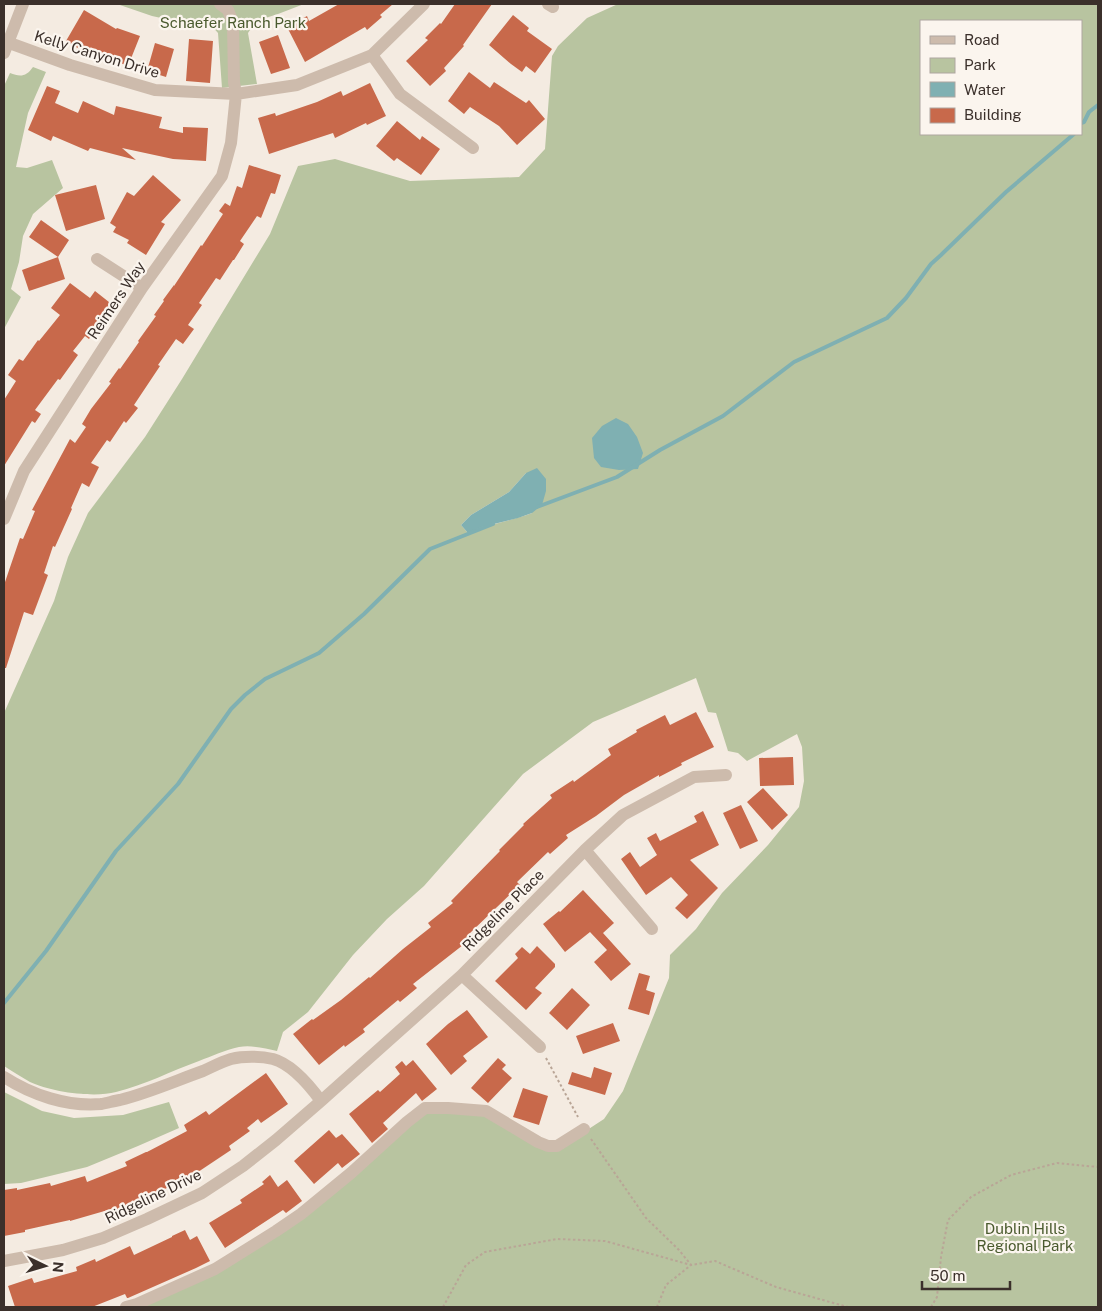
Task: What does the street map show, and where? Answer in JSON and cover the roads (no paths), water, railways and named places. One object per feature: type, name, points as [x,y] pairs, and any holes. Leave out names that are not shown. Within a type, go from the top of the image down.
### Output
[{"type":"street","points":[[5,46],[22,4]]},
{"type":"street","name":"Reimers Way","points":[[4,519],[24,471],[142,288],[222,176],[232,143],[236,94],[233,24],[228,10],[220,4]]},
{"type":"street","name":"Kelly Canyon Drive","points":[[5,46],[155,90],[236,94],[297,85],[372,55],[424,4]]},
{"type":"street","points":[[372,55],[400,94],[473,148]]},
{"type":"street","points":[[97,259],[142,288]]},
{"type":"street","name":"Ridgeline Place","points":[[321,1101],[462,975],[585,850],[623,815],[694,777],[726,775]]},
{"type":"street","points":[[585,850],[652,929]]},
{"type":"street","points":[[462,975],[540,1047]]},
{"type":"street","points":[[4,1077],[39,1095],[72,1102],[102,1104],[130,1097],[232,1059],[254,1057],[274,1060],[291,1069],[310,1086],[321,1101]]},
{"type":"street","name":"Ridgeline Drive","points":[[4,1261],[63,1250],[103,1238],[202,1193],[243,1166],[321,1101]]},
{"type":"street","points":[[126,1307],[138,1304],[215,1269],[276,1231],[301,1214],[351,1173],[425,1108],[486,1111],[548,1146],[557,1146],[584,1129]]},
{"type":"water","points":[[616,418],[628,424],[637,437],[643,453],[638,469],[619,470],[601,467],[594,458],[592,438],[602,426]]},
{"type":"water","points":[[537,468],[546,479],[546,491],[542,505],[532,513],[482,527],[468,533],[461,525],[471,515],[509,492],[526,473]]},
{"type":"waterway","points":[[1082,123],[1089,112],[1098,105]]},
{"type":"waterway","points":[[537,507],[617,477],[660,450],[723,416],[794,362],[887,318],[906,298],[931,264],[1006,192],[1073,135]]},
{"type":"waterway","points":[[4,1003],[46,951],[116,851],[178,784],[231,709],[245,695],[265,679],[319,653],[364,614],[430,549],[493,524]]},
{"type":"park label","name":"Schaefer Ranch Park","points":[[233,22]]},
{"type":"park label","name":"Dublin Hills Regional Park","points":[[1025,1236]]}]
